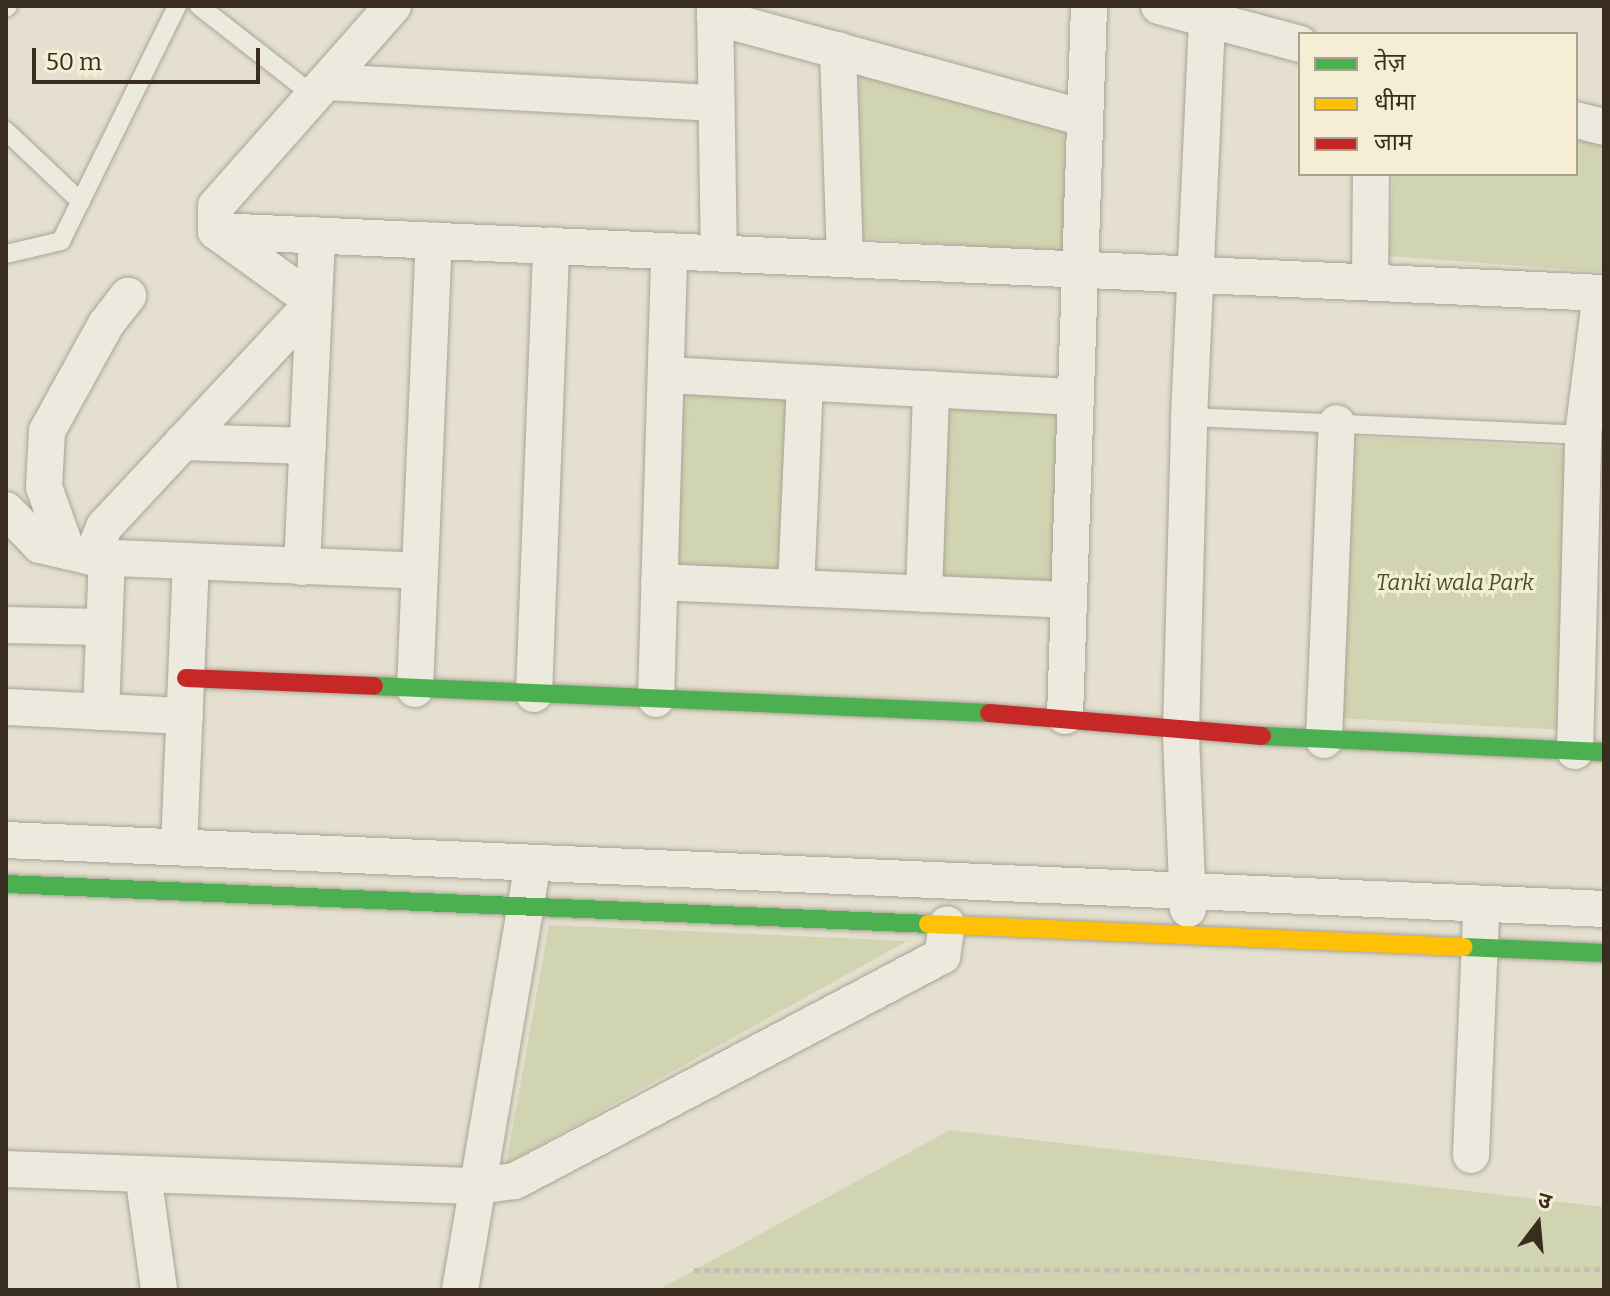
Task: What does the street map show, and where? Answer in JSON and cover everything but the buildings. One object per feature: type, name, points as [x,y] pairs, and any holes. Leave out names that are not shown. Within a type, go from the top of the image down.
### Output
[{"type":"street","points":[[216,231],[216,206],[393,6]]},
{"type":"street","points":[[1065,716],[1089,6]]},
{"type":"street","points":[[1159,6],[1207,12],[1298,43]]},
{"type":"street","points":[[719,253],[715,11],[838,50],[1084,118]]},
{"type":"street","points":[[1186,934],[1189,887],[1181,732],[1189,417],[1207,12]]},
{"type":"street","points":[[838,50],[845,259]]},
{"type":"street","points":[[320,89],[716,103]]},
{"type":"street","points":[[1578,120],[1604,127]]},
{"type":"street","points":[[1370,282],[1371,176]]},
{"type":"street","points":[[186,678],[1065,716],[1181,732],[1590,751],[1583,435],[1602,293],[216,231]]},
{"type":"street","points":[[216,231],[314,302]]},
{"type":"street","points":[[302,567],[317,235]]},
{"type":"street","points":[[415,689],[434,240]]},
{"type":"street","points":[[534,694],[551,245]]},
{"type":"street","points":[[656,699],[669,251]]},
{"type":"street","points":[[101,712],[104,627],[89,555],[44,487],[47,431],[106,324],[128,296]]},
{"type":"street","points":[[89,555],[104,527],[314,302]]},
{"type":"street","points":[[666,375],[1075,397]]},
{"type":"street","points":[[796,588],[805,383]]},
{"type":"street","points":[[924,594],[931,389]]},
{"type":"street","points":[[1324,740],[1337,423]]},
{"type":"street","points":[[183,442],[308,446]]},
{"type":"street","points":[[6,510],[40,545],[89,555],[191,563],[420,571]]},
{"type":"street","points":[[179,847],[191,563]]},
{"type":"street","points":[[659,582],[1069,600]]},
{"type":"street","points":[[6,625],[104,627]]},
{"type":"street","points":[[6,707],[185,716]]},
{"type":"street","points":[[6,840],[1189,887],[1604,909]]},
{"type":"street","points":[[460,1290],[534,861]]},
{"type":"street","points":[[6,884],[1604,953]]},
{"type":"street","points":[[1471,1155],[1482,903]]},
{"type":"street","points":[[6,1169],[478,1186],[515,1181],[942,956],[947,924]]},
{"type":"street","points":[[143,1174],[159,1290]]},
{"type":"lane","points":[[6,254],[61,241],[177,6]]},
{"type":"lane","points":[[199,6],[320,89]]},
{"type":"lane","points":[[6,131],[81,202]]},
{"type":"lane","points":[[1189,417],[1583,435]]},
{"type":"path","points":[[694,1270],[1604,1269]]},
{"type":"green space","points":[[858,74],[1067,130],[1065,253],[863,238]]},
{"type":"green space","points":[[1578,138],[1604,145],[1604,272],[1389,256],[1393,176],[1578,176]]},
{"type":"green space","points":[[682,385],[796,391],[786,576],[672,570]]},
{"type":"green space","points":[[944,399],[1066,403],[1060,586],[938,582]]},
{"type":"green space","name":"Tanki wala Park","points":[[1343,436],[1575,448],[1560,730],[1328,718]]},
{"type":"green space","points":[[549,925],[907,941],[506,1164]]},
{"type":"green space","points":[[950,1130],[1604,1207],[1604,1290],[658,1290]]},
{"type":"traffic: fast","points":[[374,686],[989,713]]},
{"type":"traffic: fast","points":[[1262,736],[1604,752]]},
{"type":"traffic: fast","points":[[6,884],[928,924]]},
{"type":"traffic: fast","points":[[1464,947],[1604,953]]},
{"type":"traffic: slow","points":[[928,924],[1464,947]]},
{"type":"traffic: jam","points":[[186,678],[374,686]]},
{"type":"traffic: jam","points":[[989,713],[1262,736]]}]
